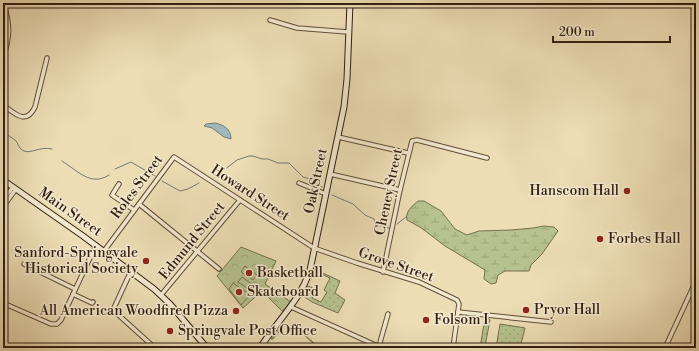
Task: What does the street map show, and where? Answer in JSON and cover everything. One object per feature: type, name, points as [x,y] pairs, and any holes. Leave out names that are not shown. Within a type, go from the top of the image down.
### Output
[{"type":"main road","name":"Oak Street","points":[[260,348],[291,307],[305,284],[338,137],[346,88],[350,3]]},
{"type":"main road","name":"Main Street","points":[[3,180],[96,245],[161,295],[207,348]]},
{"type":"street","points":[[3,58],[10,28],[4,3]]},
{"type":"street","points":[[270,20],[297,28],[348,32]]},
{"type":"street","points":[[3,105],[20,117],[26,117],[31,114],[35,107],[47,58]]},
{"type":"street","points":[[338,137],[408,153]]},
{"type":"street","name":"Cheney Street","points":[[383,272],[408,153],[413,140],[487,158]]},
{"type":"street","name":"Howard Street","points":[[174,157],[314,248]]},
{"type":"street","name":"Roles Street","points":[[104,251],[174,157]]},
{"type":"street","points":[[330,174],[400,190]]},
{"type":"street","points":[[299,183],[326,194]]},
{"type":"street","points":[[120,184],[112,195],[134,210]]},
{"type":"street","points":[[3,200],[14,188]]},
{"type":"street","points":[[3,207],[14,188]]},
{"type":"street","name":"Edmund Street","points":[[161,295],[240,200]]},
{"type":"street","points":[[139,204],[219,269]]},
{"type":"street","points":[[3,303],[51,324],[57,324],[61,320],[96,245]]},
{"type":"street","name":"Grove Street","points":[[314,248],[383,272],[419,282],[459,302],[458,312]]},
{"type":"street","points":[[24,264],[75,289]]},
{"type":"street","points":[[131,271],[113,310],[155,348]]},
{"type":"street","points":[[665,348],[696,280]]},
{"type":"street","points":[[73,294],[92,303],[93,302]]},
{"type":"street","points":[[291,307],[380,347],[388,314]]},
{"type":"street","points":[[453,348],[458,312],[551,322]]},
{"type":"green space","points":[[418,201],[424,201],[441,211],[455,229],[467,235],[479,231],[511,230],[544,226],[554,227],[558,231],[542,254],[531,265],[529,271],[505,271],[498,275],[496,283],[491,284],[484,279],[485,270],[445,246],[420,227],[407,220],[408,212]]},
{"type":"green space","points":[[241,247],[276,261],[265,284],[291,302],[283,312],[262,291],[243,308],[217,276]]},
{"type":"green space","name":"Basketball","points":[[245,266],[257,275],[253,280],[241,272]]},
{"type":"green space","points":[[314,269],[340,281],[335,293],[345,300],[338,313],[312,302],[303,296],[308,286],[317,290],[312,298],[321,302],[327,292],[324,290],[330,278],[314,271]]},
{"type":"green space","points":[[242,277],[253,285],[250,290],[238,282]]},
{"type":"green space","name":"Skateboard","points":[[233,283],[250,295],[241,305],[229,289]]},
{"type":"green space","points":[[485,318],[490,320],[485,346],[488,348],[480,348]]},
{"type":"green space","points":[[284,323],[293,327],[285,325],[273,339],[271,339]]},
{"type":"green space","points":[[500,324],[525,328],[520,348],[496,348]]},
{"type":"green space","points":[[301,332],[320,348],[318,348]]},
{"type":"water","points":[[215,123],[228,130],[231,139],[224,137],[212,128],[204,126],[206,124]]},
{"type":"waterway","points":[[3,132],[16,141],[20,148],[24,151],[30,152],[44,148],[52,149]]},
{"type":"waterway","points":[[215,177],[237,160],[253,156],[278,163],[289,163],[303,177],[310,179],[322,187]]},
{"type":"waterway","points":[[62,161],[79,173],[90,178],[96,179],[109,175]]},
{"type":"waterway","points":[[115,169],[131,162],[155,176]]},
{"type":"waterway","points":[[162,181],[180,191],[188,189],[199,183]]},
{"type":"waterway","points":[[332,195],[353,204],[365,215],[374,219],[376,225],[389,228]]},
{"type":"waterway","points":[[397,224],[406,217]]},
{"type":"place","name":"Hanscom Hall","points":[[627,191]]},
{"type":"place","name":"Forbes Hall","points":[[600,239]]},
{"type":"place","name":"Sanford-Springvale Historical Society","points":[[146,261]]},
{"type":"place","name":"Basketball","points":[[249,273]]},
{"type":"place","name":"Skateboard","points":[[239,292]]},
{"type":"place","name":"Pryor Hall","points":[[526,310]]},
{"type":"place","name":"All American Woodfired Pizza","points":[[236,311]]},
{"type":"place","name":"Folsom I","points":[[426,320]]},
{"type":"place","name":"Springvale Post Office","points":[[170,331]]}]
